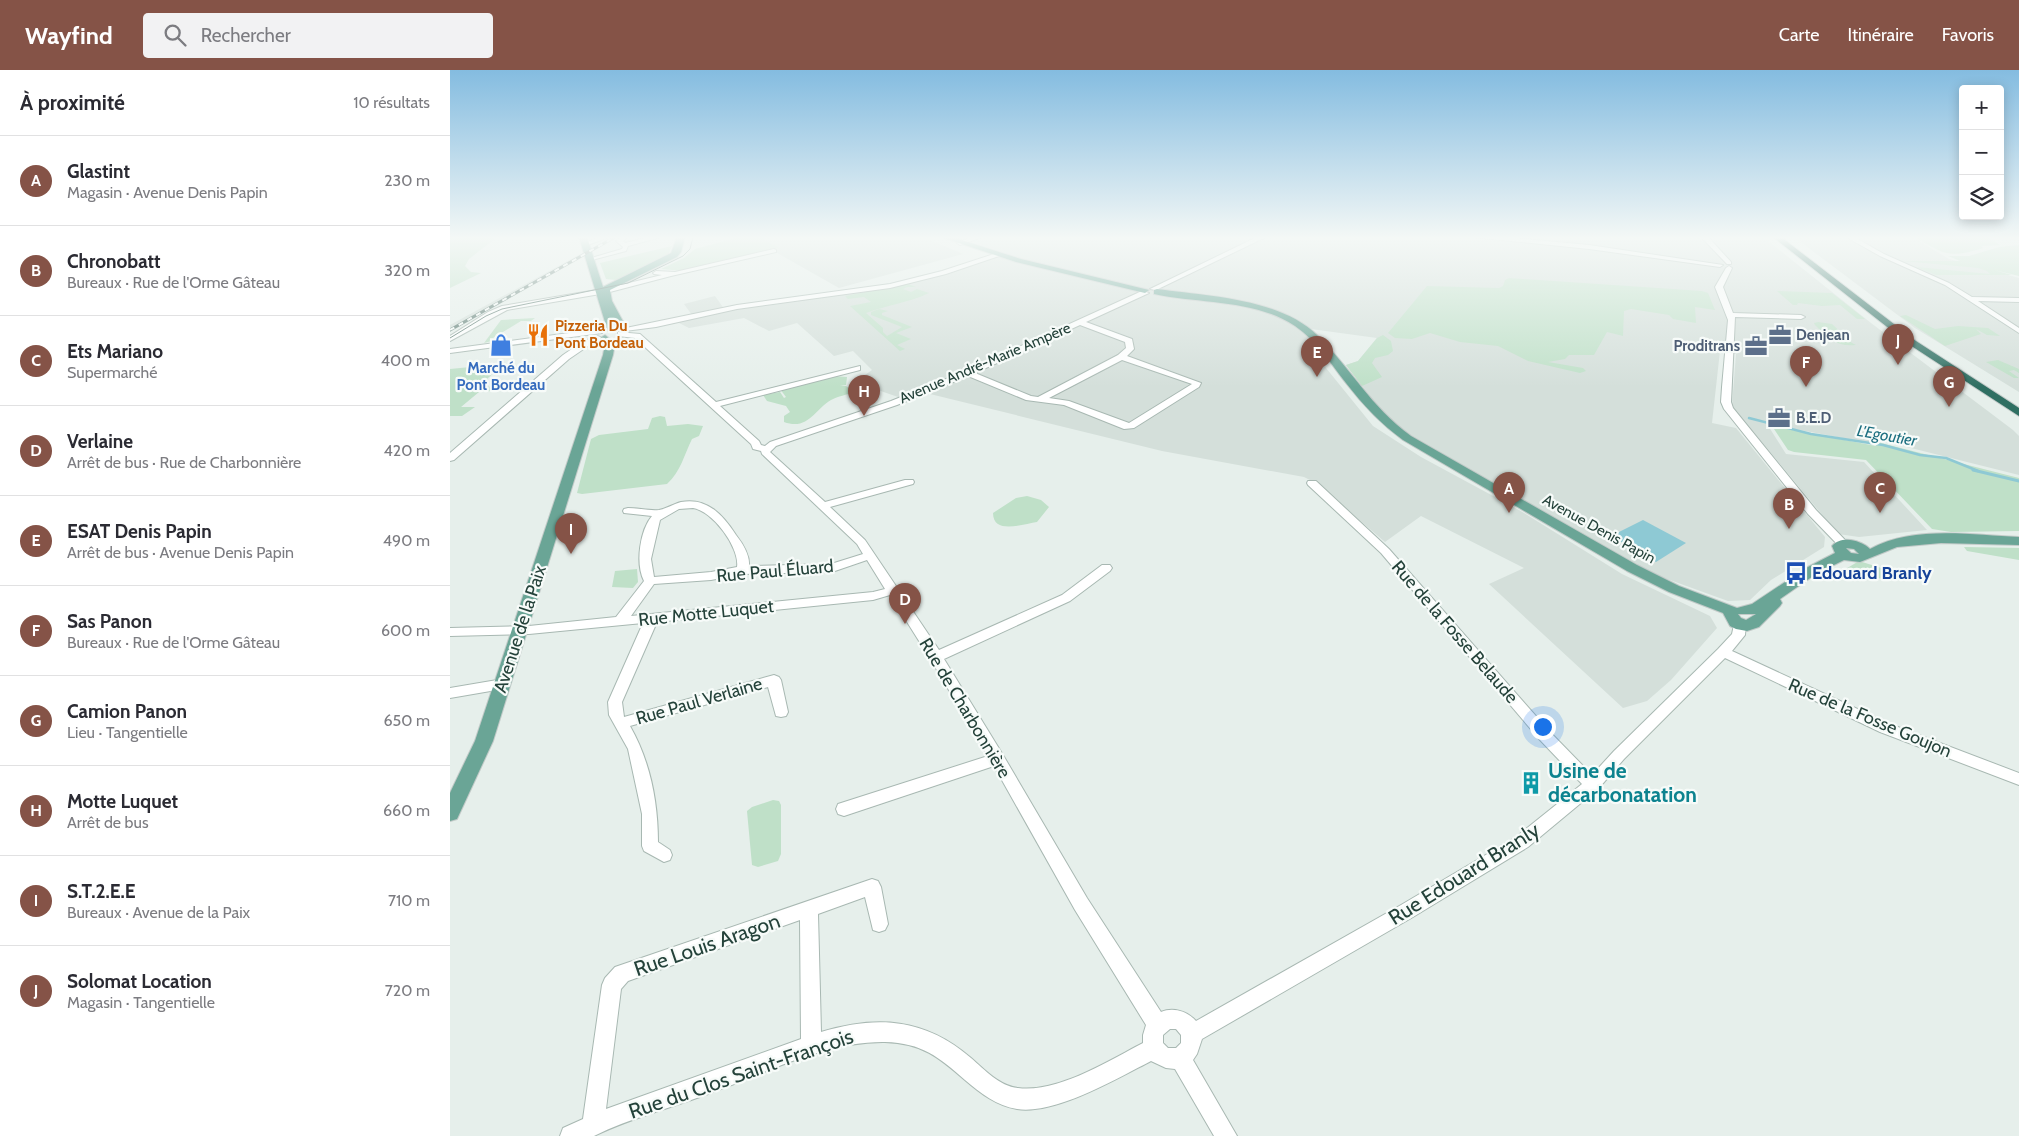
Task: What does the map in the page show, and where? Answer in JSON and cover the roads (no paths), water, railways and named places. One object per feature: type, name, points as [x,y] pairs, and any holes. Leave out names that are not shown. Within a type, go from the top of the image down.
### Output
[{"type":"highway","points":[[1840,287],[1888,324],[2019,418]]},
{"type":"highway","points":[[1847,287],[1950,362],[2019,405]]},
{"type":"highway","points":[[1979,388],[2019,413]]},
{"type":"main road","points":[[604,289],[608,287]]},
{"type":"main road","points":[[1125,287],[1145,291]]},
{"type":"main road","points":[[600,334],[622,332],[614,315],[608,312],[604,289]]},
{"type":"main road","points":[[600,334],[610,322],[604,289]]},
{"type":"main road","name":"Avenue Denis Papin","points":[[1145,291],[1156,290],[1252,307],[1274,313],[1294,322],[1312,335],[1386,423],[1407,438],[1632,568],[1674,589],[1738,615]]},
{"type":"main road","name":"Avenue de la Paix","points":[[608,355],[622,332]]},
{"type":"main road","name":"Avenue de la Paix","points":[[450,813],[484,741],[608,355],[610,343],[600,334]]},
{"type":"main road","points":[[1738,615],[1756,609],[1846,547],[1934,536],[2019,536]]},
{"type":"main road","points":[[1846,547],[1861,559],[1887,545],[1902,542],[2019,541]]},
{"type":"main road","points":[[1738,615],[1751,625],[1757,621],[1787,588]]},
{"type":"street","points":[[450,339],[491,314],[505,308],[615,287]]},
{"type":"street","points":[[622,332],[737,307],[885,287]]},
{"type":"street","points":[[1156,290],[1163,287]]},
{"type":"street","points":[[1719,287],[1732,320],[1726,396],[1729,408],[1812,512],[1846,547]]},
{"type":"street","points":[[1952,287],[2019,331]]},
{"type":"street","name":"Avenue André-Marie Ampère","points":[[767,449],[773,444],[894,402],[969,373],[1081,323],[1145,291]]},
{"type":"street","points":[[1972,299],[2019,298]]},
{"type":"street","points":[[1730,315],[1801,317]]},
{"type":"street","points":[[1038,400],[1122,357],[1130,349],[1129,341],[1081,323]]},
{"type":"street","name":"Rue de Charbonnière","points":[[622,332],[637,336],[756,442],[756,447],[767,449],[765,452],[860,542],[936,657],[998,759],[1081,904],[1158,1026]]},
{"type":"street","points":[[450,351],[600,334]]},
{"type":"street","points":[[450,458],[572,351],[600,334]]},
{"type":"street","points":[[969,373],[976,378],[1029,398],[1066,404],[1124,426],[1131,426],[1196,386],[1197,383],[1122,357]]},
{"type":"street","points":[[714,404],[857,368]]},
{"type":"street","points":[[823,506],[909,482]]},
{"type":"street","name":"Rue de la Fosse Belaude","points":[[1312,484],[1385,551],[1546,736],[1583,776],[1593,784]]},
{"type":"street","points":[[628,511],[660,513],[685,505],[699,505],[703,507],[721,522],[737,544],[744,560],[742,570]]},
{"type":"street","points":[[620,621],[650,582],[646,575],[644,564],[655,519],[660,513]]},
{"type":"street","name":"Rue Paul Éluard","points":[[650,582],[711,576],[742,570],[832,568],[869,556]]},
{"type":"street","points":[[936,657],[1066,598],[1106,568]]},
{"type":"street","name":"Rue Motte Luquet","points":[[450,632],[519,630],[620,621],[874,596],[892,591]]},
{"type":"street","name":"Rue Edouard Branly","points":[[1192,1034],[1407,911],[1522,842],[1593,784],[1619,755],[1723,652],[1738,635],[1738,615]]},
{"type":"street","points":[[652,618],[615,702],[616,715],[635,749],[642,776],[650,814],[650,846],[664,855]]},
{"type":"street","name":"Rue de la Fosse Goujon","points":[[1723,652],[1885,728],[2019,779]]},
{"type":"street","name":"Rue Paul Verlaine","points":[[622,723],[774,680],[781,712]]},
{"type":"street","points":[[450,693],[503,684]]},
{"type":"street","points":[[844,809],[998,759]]},
{"type":"street","points":[[809,910],[872,887],[879,924]]},
{"type":"street","name":"Rue Louis Aragon","points":[[593,1124],[612,985],[616,978],[622,974],[809,910],[811,1046]]},
{"type":"street","points":[[1169,1020],[1180,1020],[1186,1024],[1192,1034],[1190,1048],[1180,1058],[1168,1060],[1162,1057],[1154,1048],[1153,1037],[1158,1026],[1169,1020]]},
{"type":"street","name":"Rue du Clos Saint-François","points":[[571,1136],[593,1124],[811,1046],[859,1033],[886,1032],[908,1034],[943,1047],[988,1086],[1005,1095],[1021,1099],[1062,1092],[1154,1048]]},
{"type":"street","points":[[1180,1058],[1226,1136]]},
{"type":"water","points":[[1643,520],[1686,543],[1656,562],[1611,536]]},
{"type":"waterway","name":"L'Egoutier","points":[[1749,418],[1811,434],[1883,445],[1920,455],[1946,458],[1978,471]]},
{"type":"waterway","name":"L'Egoutier","points":[[1973,470],[2019,481]]},
{"type":"tram line","points":[[450,338],[486,316],[502,309],[610,287]]},
{"type":"railway","points":[[450,330],[527,287]]},
{"type":"place","name":"Pizzeria Du Pont Bordeau","points":[[538,335]]},
{"type":"place","name":"Denjean","points":[[1780,335]]},
{"type":"place","name":"Marché du Pont Bordeau","points":[[501,345]]},
{"type":"place","name":"Proditrans","points":[[1756,346]]},
{"type":"place","name":"Solomat Location","points":[[1898,365]]},
{"type":"place","name":"ESAT Denis Papin","points":[[1317,377]]},
{"type":"place","name":"Sas Panon","points":[[1806,387]]},
{"type":"place","name":"Camion Panon","points":[[1949,407]]},
{"type":"place","name":"Motte Luquet","points":[[864,416]]},
{"type":"place","name":"B.E.D","points":[[1779,418]]},
{"type":"place","name":"Glastint","points":[[1509,513]]},
{"type":"place","name":"Ets Mariano","points":[[1880,513]]},
{"type":"place","name":"Chronobatt","points":[[1789,529]]},
{"type":"place","name":"S.T.2.E.E","points":[[571,554]]},
{"type":"place","name":"Edouard Branly","points":[[1796,573]]},
{"type":"place","name":"Verlaine","points":[[905,624]]},
{"type":"place","name":"Usine de décarbonatation","points":[[1531,783]]}]
